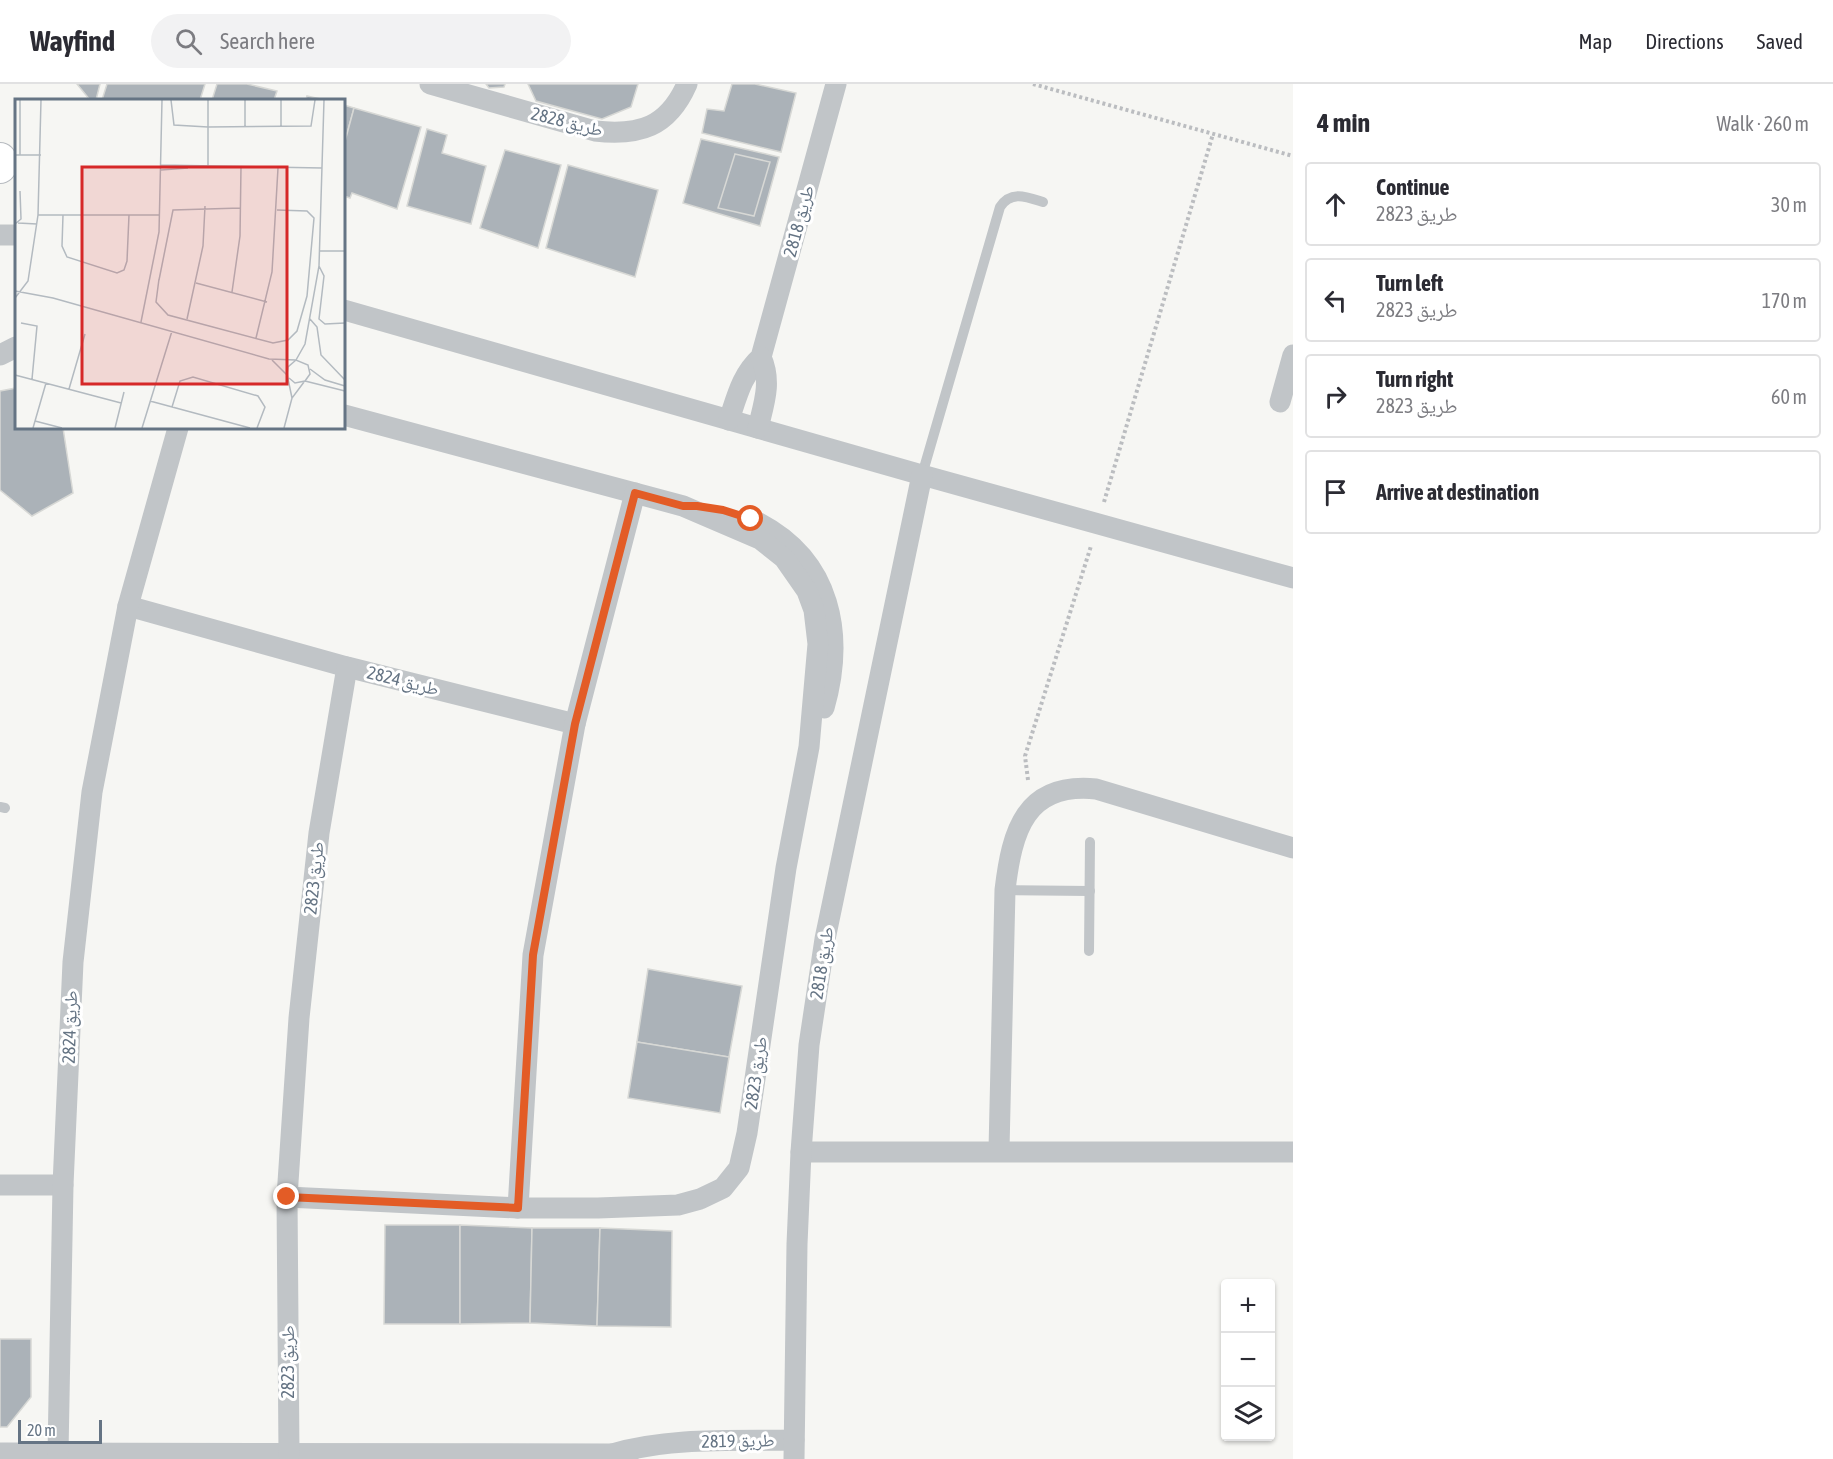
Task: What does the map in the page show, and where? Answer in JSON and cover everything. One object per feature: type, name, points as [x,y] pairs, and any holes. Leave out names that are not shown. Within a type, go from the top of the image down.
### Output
[{"type":"street","name":"طريق 2828","points":[[429,84],[595,131],[619,134],[642,129],[663,118],[679,101],[687,84]]},
{"type":"street","name":"طريق 2818","points":[[729,420],[740,384],[746,373],[761,357],[836,84]]},
{"type":"street","points":[[0,144],[15,168]]},
{"type":"street","points":[[0,159],[0,167]]},
{"type":"street","points":[[345,310],[1293,578]]},
{"type":"street","points":[[0,355],[15,348]]},
{"type":"street","points":[[1280,402],[1293,355]]},
{"type":"street","name":"طريق 2818","points":[[758,428],[767,391],[766,368],[761,357]]},
{"type":"street","points":[[0,368],[15,361]]},
{"type":"street","name":"طريق 2823","points":[[287,1197],[518,1208],[598,1208],[678,1205],[700,1199],[723,1188],[738,1168],[747,1133],[786,868],[808,747],[825,706],[834,648],[827,603],[819,581],[807,562],[793,546],[767,527],[751,519],[723,510],[683,506],[345,415]]},
{"type":"street","name":"طريق 2824","points":[[58,1453],[63,1185],[74,951],[92,792],[128,606],[178,429]]},
{"type":"street","name":"طريق 2818","points":[[794,1450],[797,1244],[809,1045],[825,939],[922,475]]},
{"type":"street","points":[[518,1208],[533,955],[575,724],[635,493]]},
{"type":"street","name":"طريق 2824","points":[[128,606],[347,667],[575,724]]},
{"type":"street","name":"طريق 2823","points":[[289,1454],[287,1197],[298,1018],[319,833],[347,667]]},
{"type":"street","points":[[999,1150],[1005,890],[1008,863],[1015,838],[1021,821],[1031,808],[1044,797],[1060,790],[1077,787],[1096,789],[1293,848]]},
{"type":"street","points":[[801,1152],[999,1150],[1293,1152]]},
{"type":"street","points":[[0,1185],[63,1185]]},
{"type":"street","name":"طريق 2819","points":[[0,1453],[620,1457],[633,1448],[658,1444],[794,1450]]},
{"type":"lane","points":[[922,475],[1000,207],[1010,196],[1018,195],[1043,202]]},
{"type":"lane","points":[[1089,951],[1090,842]]},
{"type":"lane","points":[[1005,890],[1090,891]]},
{"type":"path","points":[[1033,84],[1293,156]]},
{"type":"path","points":[[1031,808],[1025,756],[1098,524],[1213,134]]},
{"type":"building","points":[[77,84],[100,84],[96,99],[89,99]]},
{"type":"building","points":[[107,84],[205,84],[200,99],[102,99]]},
{"type":"building","points":[[217,84],[247,84],[277,91],[274,99],[212,99]]},
{"type":"building","points":[[486,84],[505,84],[504,87],[489,88]]},
{"type":"building","points":[[528,84],[638,84],[631,107],[602,119],[536,101]]},
{"type":"building","points":[[732,84],[755,84],[796,93],[781,152],[702,133],[707,109],[724,111]]},
{"type":"building","points":[[345,105],[354,108],[345,141]]},
{"type":"building","points":[[354,108],[421,127],[397,209],[352,193],[350,198],[345,196],[345,141]]},
{"type":"building","points":[[427,129],[447,135],[442,153],[486,166],[471,224],[407,206]]},
{"type":"building","points":[[701,139],[779,157],[760,226],[683,203]]},
{"type":"building","points":[[505,150],[561,165],[538,248],[480,228]]},
{"type":"building","points":[[735,154],[770,162],[754,216],[718,208]]},
{"type":"building","points":[[568,165],[658,190],[635,277],[546,248]]},
{"type":"building","points":[[15,388],[15,429],[63,429],[73,493],[32,516],[0,490],[0,391]]},
{"type":"building","points":[[648,969],[742,986],[729,1057],[637,1042]]},
{"type":"building","points":[[637,1042],[729,1057],[720,1113],[628,1098]]},
{"type":"building","points":[[385,1225],[460,1225],[460,1324],[384,1324]]},
{"type":"building","points":[[460,1225],[532,1228],[530,1323],[460,1324]]},
{"type":"building","points":[[532,1228],[600,1228],[597,1326],[530,1323]]},
{"type":"building","points":[[600,1228],[672,1231],[671,1327],[597,1326]]},
{"type":"building","points":[[0,1339],[31,1339],[31,1397],[7,1427],[0,1427]]},
{"type":"route","points":[[287,1197],[518,1208],[533,955],[575,724],[635,493],[683,506],[723,510],[751,519]]}]
